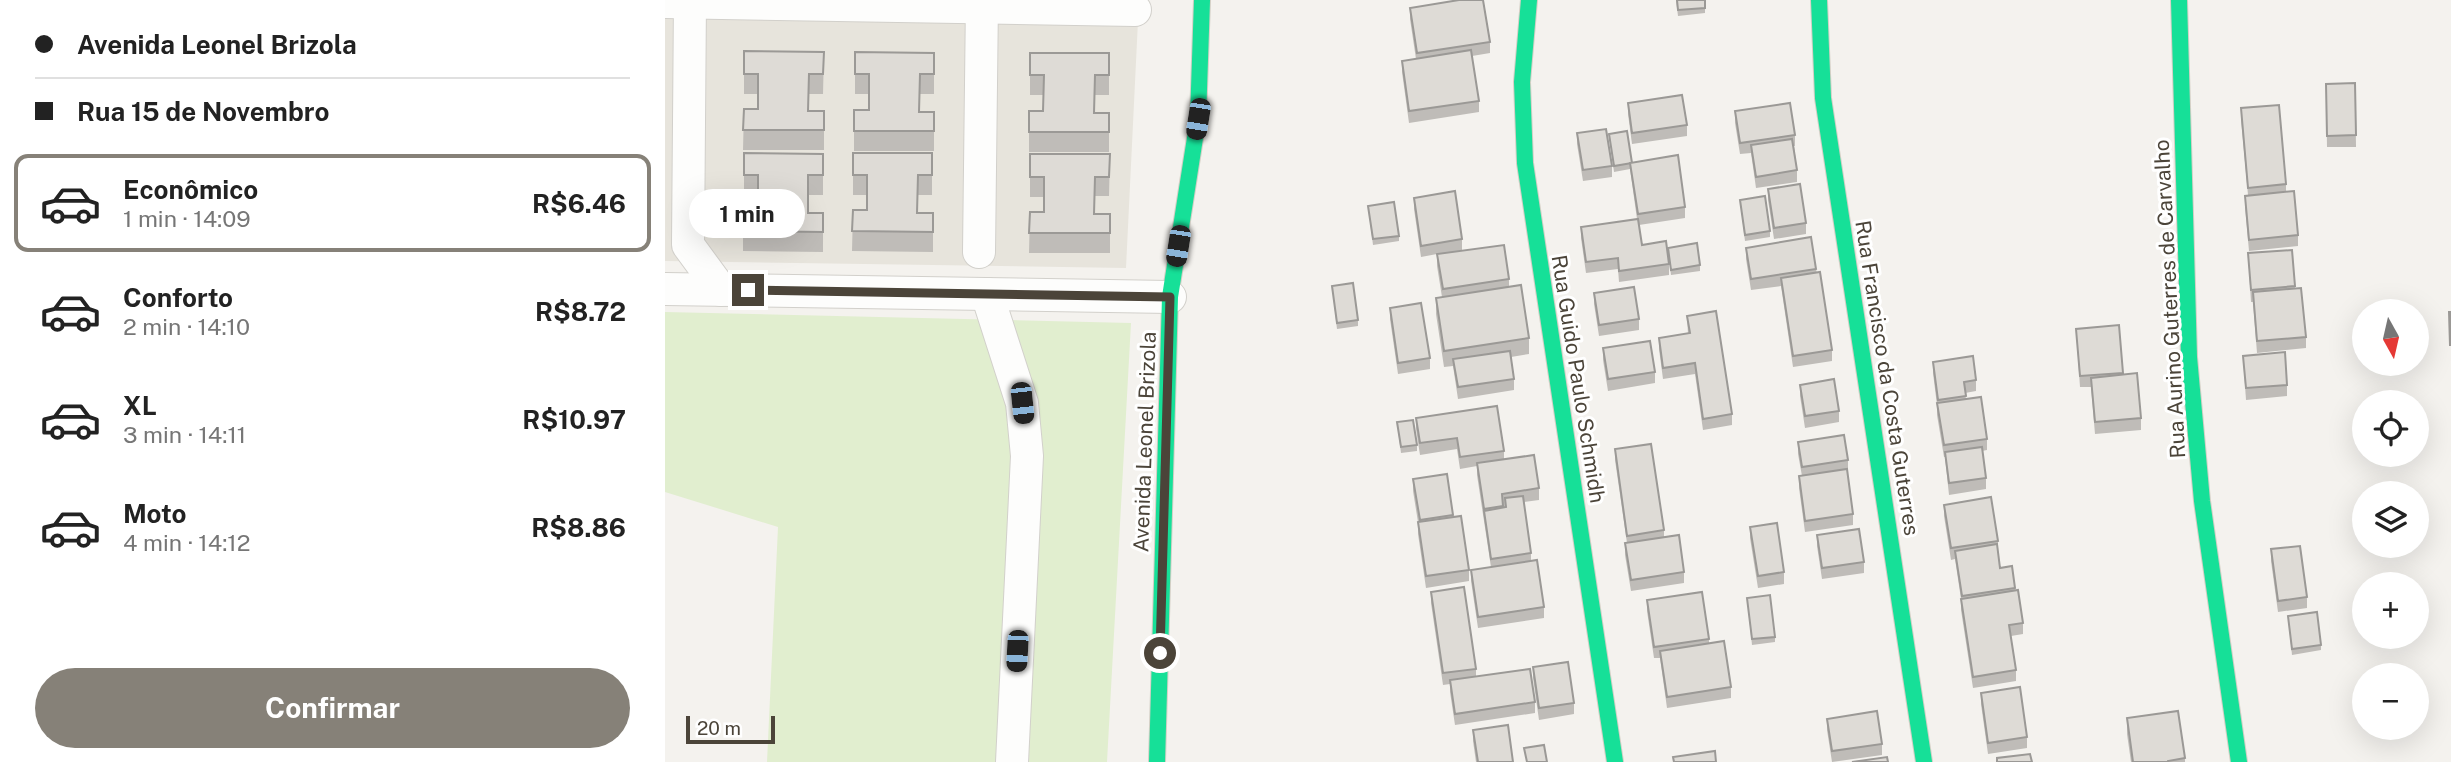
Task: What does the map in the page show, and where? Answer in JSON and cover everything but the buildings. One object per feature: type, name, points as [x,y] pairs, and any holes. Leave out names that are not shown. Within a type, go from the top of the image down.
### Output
[{"type":"street","name":"Avenida Leonel Brizola","points":[[1157,762],[1170,297],[1198,119],[1202,0]]},
{"type":"street","name":"Rua Guido Paulo Schmidh","points":[[1529,0],[1523,82],[1525,163],[1615,762]]},
{"type":"street","name":"Rua Francisco da Costa Guterres","points":[[1819,0],[1823,98],[1924,762]]},
{"type":"street","name":"Rua Aurino Guterres de Carvalho","points":[[2179,0],[2189,357],[2202,501],[2239,762]]},
{"type":"street","points":[[721,290],[688,245],[681,1],[982,4],[1135,10]]},
{"type":"street","points":[[979,252],[982,4]]},
{"type":"street","points":[[665,289],[1170,297]]},
{"type":"street","points":[[987,294],[1022,403],[1027,456],[1011,762]]},
{"type":"shaded area","points":[[665,0],[1139,0],[1126,268],[665,261]]},
{"type":"green space","points":[[665,312],[1131,323],[1107,762],[767,762],[778,527],[665,492]]},
{"type":"traffic: fast","points":[[1157,762],[1170,297],[1198,119],[1202,0]]},
{"type":"traffic: fast","points":[[1529,0],[1522,82],[1525,163],[1615,762]]},
{"type":"traffic: fast","points":[[1819,0],[1823,98],[1924,762]]},
{"type":"traffic: fast","points":[[2179,0],[2189,357],[2202,501],[2239,762]]},
{"type":"route","points":[[748,290],[1170,297],[1160,653]]}]
